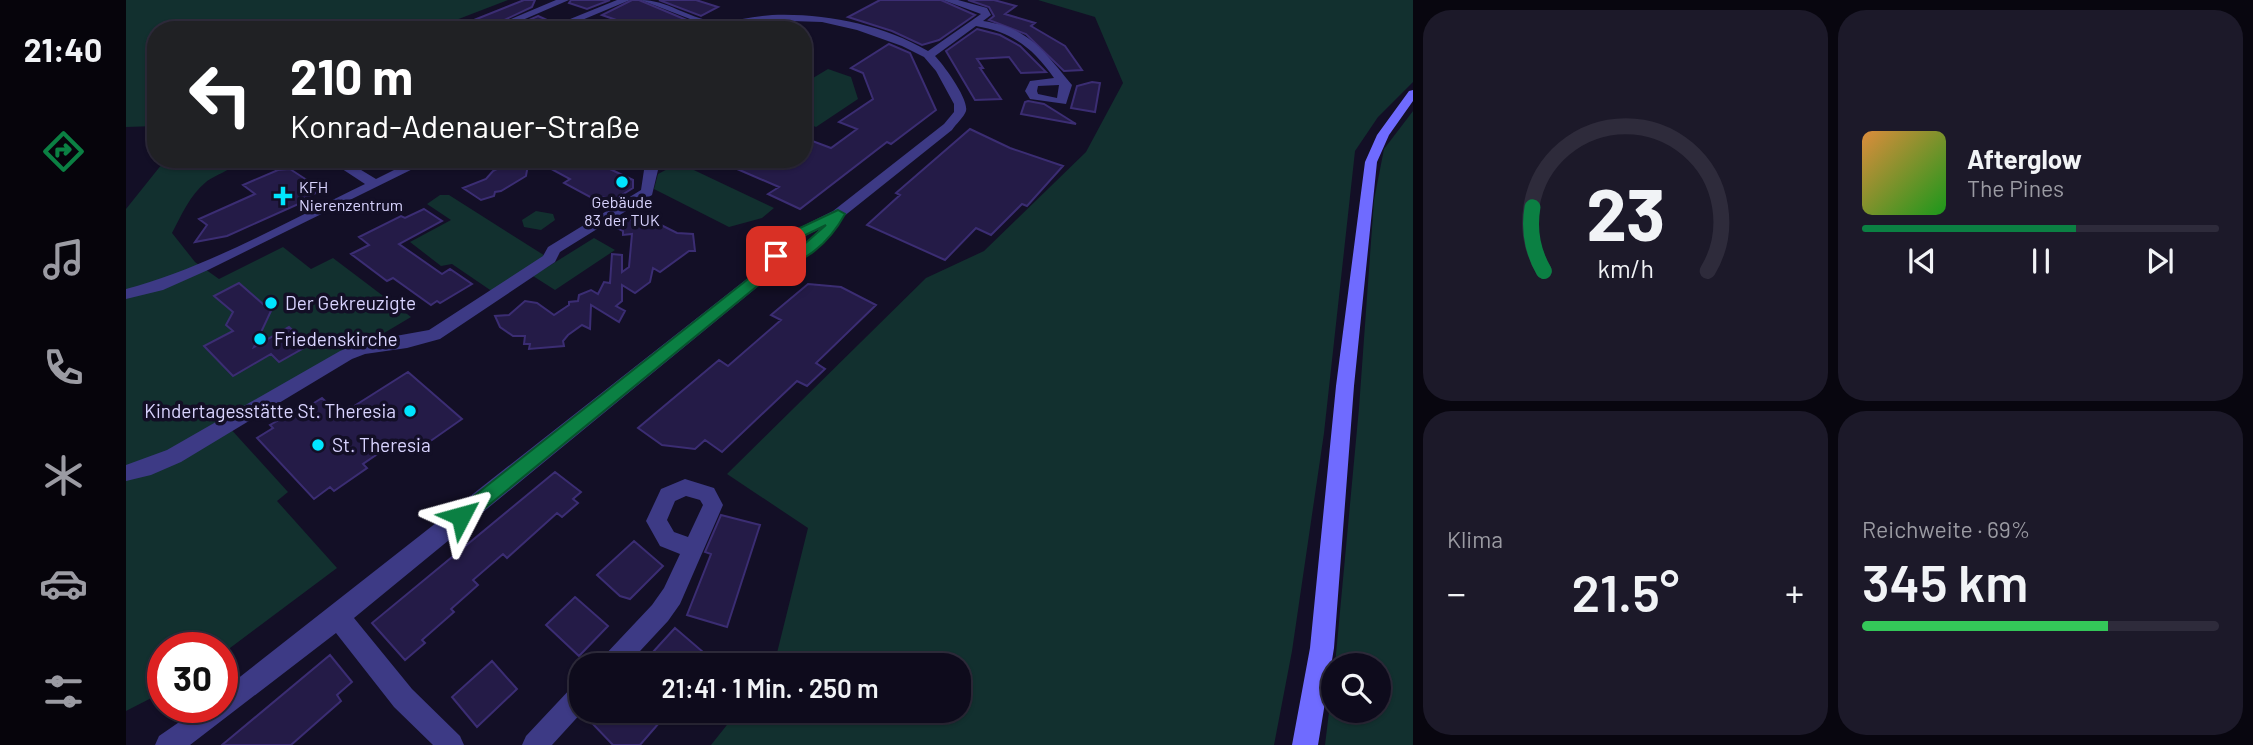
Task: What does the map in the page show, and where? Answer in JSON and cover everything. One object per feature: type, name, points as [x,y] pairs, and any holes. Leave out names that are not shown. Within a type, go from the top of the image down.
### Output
[{"type":"main road","points":[[1305,745],[1322,648],[1345,386],[1371,162],[1383,135],[1413,93]]},
{"type":"street","points":[[512,21],[564,0]]},
{"type":"street","points":[[571,21],[625,0]]},
{"type":"street","points":[[646,0],[704,21]]},
{"type":"street","points":[[929,55],[986,15],[984,10],[948,0]]},
{"type":"street","points":[[238,695],[767,271],[797,258],[828,232],[838,214],[956,119],[960,104],[929,55],[902,43],[823,19],[779,21]]},
{"type":"street","points":[[974,23],[998,27],[1038,47],[1062,81]]},
{"type":"street","points":[[348,168],[375,184]]},
{"type":"street","points":[[126,294],[157,286],[202,267],[408,168]]},
{"type":"street","points":[[126,473],[144,469],[174,456],[346,355],[362,348],[434,335],[550,259],[553,250],[647,192],[651,170]]},
{"type":"street","points":[[622,653],[660,613],[672,596],[693,549]]},
{"type":"street","points":[[338,617],[403,698],[451,745]]},
{"type":"street","points":[[535,745],[569,709]]},
{"type":"street","points":[[168,745],[199,723]]},
{"type":"green space","points":[[126,0],[508,0],[453,21],[147,21],[147,126],[126,127]]},
{"type":"green space","points":[[1038,0],[1413,0],[1413,82],[1378,117],[1355,151],[1324,433],[1292,651],[1274,745],[711,745],[728,723],[971,723],[971,653],[777,653],[808,528],[727,474],[926,278],[984,251],[1086,152],[1123,83],[1095,17]]},
{"type":"green space","points":[[828,69],[851,77],[858,99],[816,127],[812,125],[812,79]]},
{"type":"green space","points":[[1413,111],[1413,745],[1325,745],[1328,723],[1391,723],[1391,653],[1336,653],[1359,408],[1374,200],[1384,149]]},
{"type":"green space","points":[[159,168],[230,168],[200,187],[172,233],[195,262],[219,279],[283,247],[311,269],[333,258],[411,317],[228,426],[288,492],[277,501],[337,568],[238,642],[238,632],[147,632],[147,700],[126,711],[126,209]]},
{"type":"green space","points":[[669,168],[690,168],[774,208],[762,218],[729,227],[654,189],[658,174]]},
{"type":"green space","points":[[440,195],[449,195],[550,259],[496,294],[452,264],[441,266],[410,242],[451,220],[427,204]]},
{"type":"green space","points":[[536,211],[553,214],[555,220],[541,230],[524,227],[522,220]]},
{"type":"green space","points":[[594,238],[615,250],[555,290],[533,276]]},
{"type":"building","points":[[524,0],[535,0],[532,7],[502,21],[472,21]]},
{"type":"building","points":[[571,0],[610,0],[587,9],[569,3]]},
{"type":"building","points":[[632,0],[639,0],[689,21],[619,21],[602,15]]},
{"type":"building","points":[[659,0],[696,0],[718,7],[701,16]]},
{"type":"building","points":[[880,0],[941,0],[975,15],[939,40],[922,45],[892,31],[848,17]]},
{"type":"building","points":[[968,0],[994,0],[1016,6],[1005,14],[1035,23],[1031,26],[1065,46],[1082,70],[1064,71],[1026,34],[989,20],[994,16],[989,7]]},
{"type":"building","points":[[538,16],[549,21],[527,21]]},
{"type":"building","points":[[977,29],[1000,35],[1020,46],[1046,72],[1021,73],[1009,57],[977,59],[1001,99],[975,100],[946,51]]},
{"type":"building","points":[[889,44],[910,53],[936,110],[891,144],[887,142],[800,209],[768,194],[779,187],[735,168],[812,168],[812,141],[831,148],[857,129],[839,122],[873,99],[863,73],[851,68]]},
{"type":"building","points":[[1100,83],[1095,112],[1071,108],[1077,86]]},
{"type":"building","points":[[1025,102],[1044,104],[1076,124],[1021,114]]},
{"type":"building","points":[[970,129],[1010,148],[1063,166],[1027,206],[1022,204],[991,235],[976,228],[945,260],[867,225],[900,195],[896,193]]},
{"type":"building","points":[[499,168],[527,168],[526,176],[495,192],[494,196],[481,200],[463,188],[486,179]]},
{"type":"building","points":[[550,168],[608,168],[633,180],[633,188],[612,201],[605,197],[592,198],[564,183],[570,179]]},
{"type":"building","points":[[290,169],[322,190],[305,198],[303,202],[227,236],[195,242],[207,225],[199,219],[255,194],[243,185],[278,170]]},
{"type":"building","points":[[424,209],[442,221],[399,244],[442,274],[450,269],[472,284],[440,303],[437,301],[431,305],[393,278],[387,281],[351,254],[369,245],[359,237],[401,216],[405,218]]},
{"type":"building","points":[[639,214],[677,233],[693,234],[695,251],[689,251],[660,272],[653,268],[650,282],[635,293],[622,285],[622,301],[616,306],[625,311],[619,322],[591,305],[590,329],[582,325],[568,335],[563,341],[564,346],[529,349],[530,344],[524,344],[525,336],[513,336],[500,327],[495,316],[509,315],[525,301],[537,303],[554,315],[569,305],[569,302],[578,301],[579,295],[591,290],[598,294],[604,282],[610,283],[612,254],[622,255],[622,272],[629,267],[632,234],[623,235],[623,231],[617,228]]},
{"type":"building","name":"Friedenskirche","points":[[239,283],[271,311],[254,347],[289,327],[309,345],[279,362],[271,354],[233,376],[204,346],[233,331],[226,325],[233,312],[214,296]]},
{"type":"building","points":[[808,284],[841,287],[876,305],[816,363],[825,369],[807,386],[797,381],[722,452],[705,440],[695,449],[662,445],[638,428],[719,360],[728,366],[781,320],[771,315]]},
{"type":"building","points":[[408,372],[462,419],[412,454],[398,440],[363,464],[367,468],[334,491],[330,487],[314,499],[257,438],[273,428],[270,425],[277,421],[276,415],[280,411],[288,408],[295,410],[303,405],[306,408],[322,398],[340,415]]},
{"type":"building","points":[[555,472],[581,492],[573,499],[578,503],[562,517],[557,513],[507,558],[503,554],[473,580],[478,585],[451,609],[454,612],[422,640],[425,643],[405,660],[372,623]]},
{"type":"building","points":[[721,515],[760,525],[727,627],[687,615],[711,554],[705,552]]},
{"type":"building","points":[[634,541],[663,566],[630,599],[620,596],[597,575]]},
{"type":"building","points":[[575,597],[608,626],[582,653],[576,653],[546,625]]},
{"type":"building","points":[[675,628],[704,653],[652,653]]},
{"type":"building","points":[[330,655],[352,682],[337,695],[341,701],[291,745],[222,745]]},
{"type":"building","points":[[492,661],[517,689],[477,727],[452,697]]},
{"type":"building","points":[[592,723],[659,723],[640,745],[613,745]]},
{"type":"place","name":"Gebäude 83 der TUK","points":[[622,182]]},
{"type":"place","name":"KFH Nierenzentrum","points":[[283,196]]},
{"type":"place","name":"Der Gekreuzigte","points":[[271,303]]},
{"type":"place","name":"Friedenskirche","points":[[260,339]]},
{"type":"place","name":"Kindertagesstätte St. Theresia","points":[[410,411]]},
{"type":"place","name":"St. Theresia","points":[[318,445]]},
{"type":"route","points":[[461,516],[767,271],[797,258],[828,232],[838,214],[803,229],[786,242],[776,256]]}]
